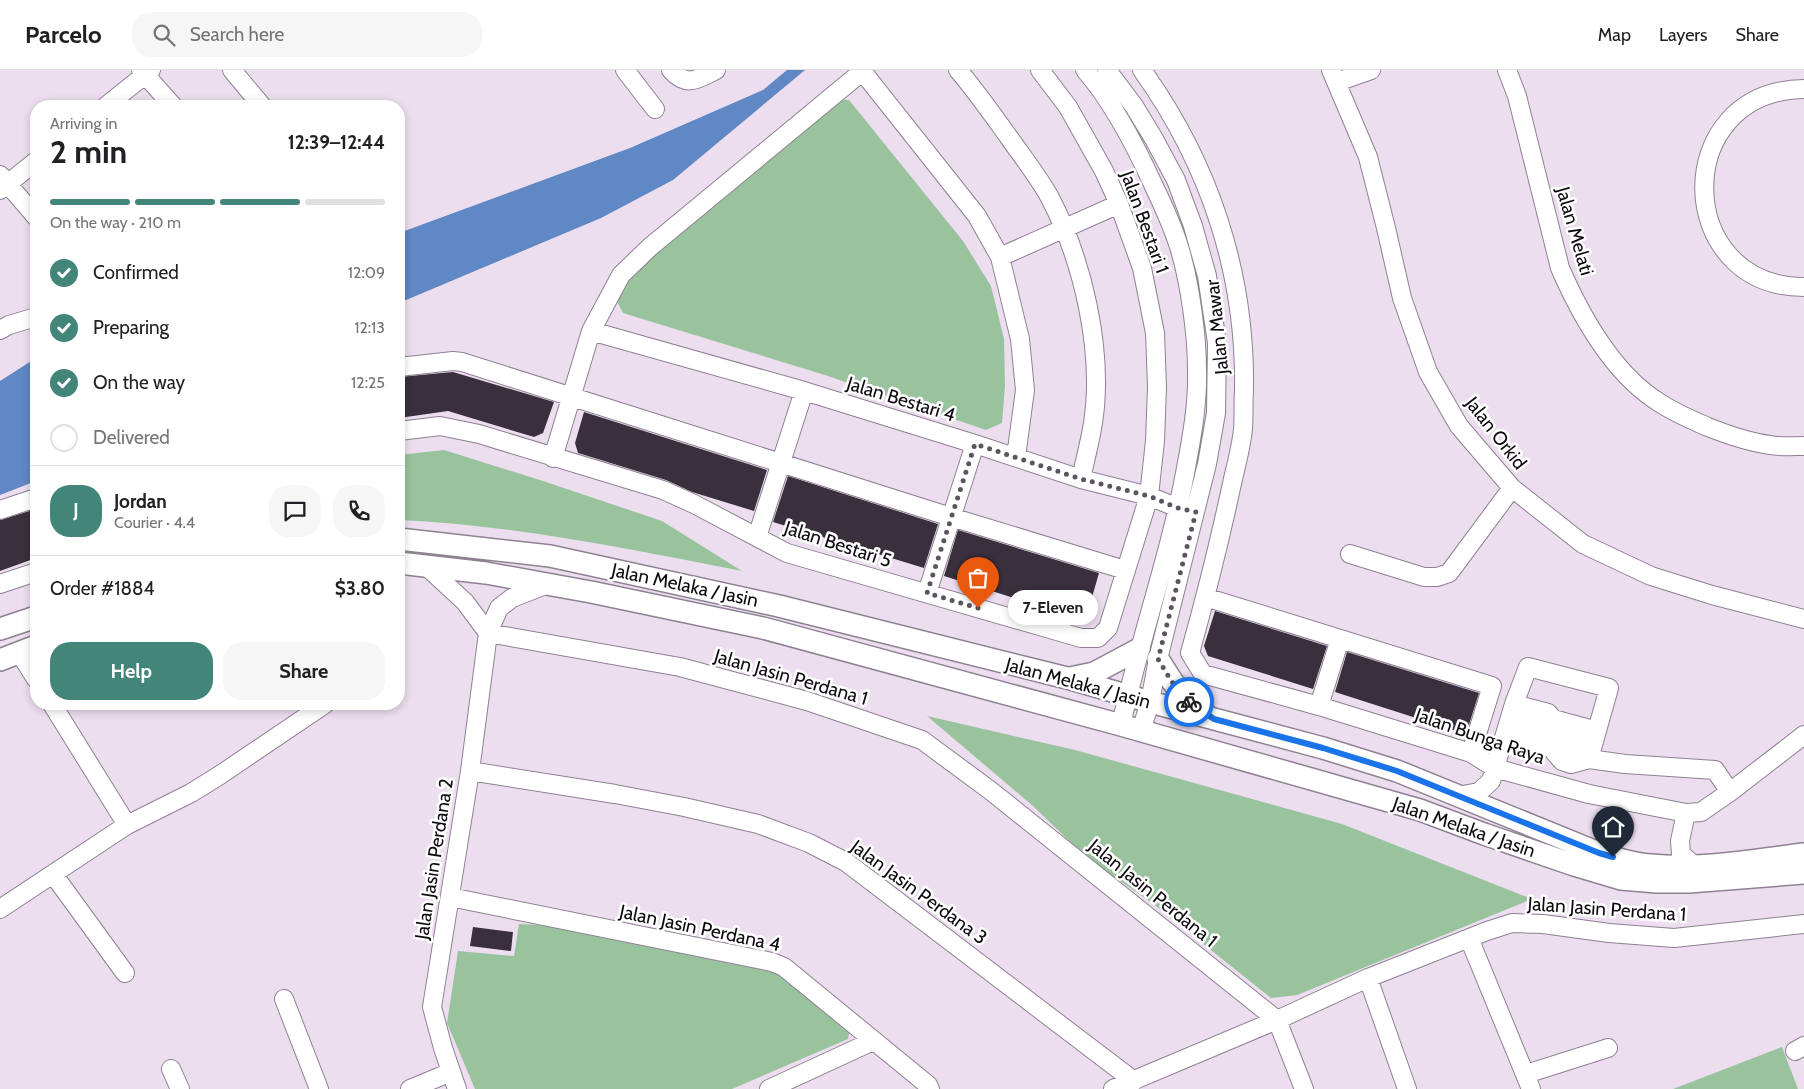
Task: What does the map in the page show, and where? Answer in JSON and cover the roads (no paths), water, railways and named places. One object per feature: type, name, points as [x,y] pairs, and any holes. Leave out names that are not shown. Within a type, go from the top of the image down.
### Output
[{"type":"main road","name":"Jalan Melaka / Jasin","points":[[405,540],[550,556],[779,606],[1067,678],[1127,696],[1323,748],[1397,771],[1599,853],[1628,861],[1652,865],[1695,866],[1804,854]]},
{"type":"main road","name":"Jalan Melaka / Jasin","points":[[405,564],[486,574],[548,584],[763,628],[1131,728],[1420,810],[1502,841],[1621,879],[1690,882],[1804,873]]},
{"type":"main road","points":[[0,629],[30,619]]},
{"type":"main road","points":[[1067,678],[1094,673],[1140,649]]},
{"type":"main road","points":[[1158,659],[1172,682],[1188,701],[1214,719]]},
{"type":"street","points":[[232,70],[257,100]]},
{"type":"street","points":[[625,70],[655,109]]},
{"type":"street","points":[[671,70],[677,77],[690,81],[716,70]]},
{"type":"street","points":[[958,70],[977,92],[1030,166],[1049,197],[1081,277],[1094,346],[1095,382],[1093,422],[1081,479]]},
{"type":"street","name":"Jalan Bestari 1","points":[[1040,70],[1068,107],[1104,171],[1119,204],[1142,268],[1155,333],[1157,387],[1149,496]]},
{"type":"street","points":[[1107,70],[1134,106],[1154,138],[1176,180],[1193,226],[1207,276],[1217,343],[1216,413],[1196,512],[1158,659],[1150,702],[1131,728]]},
{"type":"street","name":"Jalan Mawar","points":[[1142,70],[1164,101],[1193,153],[1220,222],[1237,288],[1244,361],[1243,430],[1205,597]]},
{"type":"street","points":[[1334,76],[1371,70]]},
{"type":"street","name":"Jalan Melati","points":[[1507,70],[1518,96],[1560,268],[1571,294],[1590,328],[1619,366],[1638,386],[1659,403],[1694,421],[1733,437],[1771,445],[1804,446]]},
{"type":"street","points":[[553,458],[591,331],[621,275],[650,246],[863,71],[977,216],[1000,257],[1020,339],[1025,390],[1016,457]]},
{"type":"street","points":[[1089,71],[1138,153],[1161,201],[1180,250],[1191,306],[1197,370],[1194,429],[1178,508],[1127,696],[1131,728]]},
{"type":"street","points":[[113,100],[146,72],[168,100]]},
{"type":"street","name":"Jalan Orkid","points":[[1334,76],[1368,157],[1402,298],[1428,372],[1459,426],[1512,488],[1583,544],[1651,576],[1712,595],[1804,619]]},
{"type":"street","points":[[1804,89],[1781,91],[1767,95],[1748,105],[1732,118],[1715,141],[1709,154],[1703,181],[1703,195],[1711,226],[1727,252],[1738,263],[1764,279],[1779,284],[1804,286]]},
{"type":"street","points":[[30,166],[3,183],[30,211]]},
{"type":"street","points":[[1000,257],[1119,204]]},
{"type":"street","points":[[0,330],[9,325],[30,319]]},
{"type":"street","name":"Jalan Bestari 4","points":[[591,331],[804,391],[1081,479],[1149,496],[1178,508],[1196,512]]},
{"type":"street","points":[[405,366],[453,361],[462,362],[1125,570]]},
{"type":"street","points":[[757,537],[804,391]]},
{"type":"street","name":"Jalan Bestari 5","points":[[405,430],[440,426],[479,434],[662,490],[694,504],[787,553],[1081,638],[1098,638],[1108,628],[1149,496]]},
{"type":"street","points":[[927,593],[975,444]]},
{"type":"street","points":[[1350,554],[1424,578],[1437,577],[1449,572],[1512,488]]},
{"type":"street","points":[[0,510],[30,500]]},
{"type":"street","points":[[426,566],[465,602],[488,633]]},
{"type":"street","points":[[0,584],[30,574]]},
{"type":"street","name":"Jalan Jasin Perdana 2","points":[[458,1089],[443,1048],[432,1007],[470,772],[488,633],[499,608],[512,598],[548,584]]},
{"type":"street","points":[[1205,597],[1492,686],[1471,753]]},
{"type":"street","name":"Jalan Bunga Raya","points":[[1205,597],[1190,653],[1203,674],[1319,706],[1471,753],[1496,768],[1588,794],[1686,813],[1701,812],[1804,735]]},
{"type":"street","name":"Jalan Jasin Perdana 1","points":[[488,633],[680,667],[807,700],[922,740],[991,791],[1277,1020],[1368,978],[1512,923],[1543,924],[1610,933],[1674,938],[1804,924]]},
{"type":"street","points":[[1319,706],[1340,639]]},
{"type":"street","points":[[18,652],[30,670]]},
{"type":"street","points":[[1457,796],[1479,792],[1491,781],[1510,720],[1528,667],[1609,688],[1595,739],[1571,764],[1562,761],[1551,748],[1510,720]]},
{"type":"street","points":[[56,710],[128,825]]},
{"type":"street","points":[[0,909],[128,825],[190,793],[316,710]]},
{"type":"street","points":[[1510,720],[1548,714],[1555,710],[1625,764],[1715,770],[1730,792]]},
{"type":"street","points":[[1510,720],[1595,739]]},
{"type":"street","name":"Jalan Jasin Perdana 3","points":[[470,772],[616,794],[684,807],[758,824],[810,843],[846,862],[1134,1081]]},
{"type":"street","points":[[1686,813],[1680,841],[1681,854],[1695,866]]},
{"type":"street","points":[[53,874],[125,973]]},
{"type":"street","name":"Jalan Jasin Perdana 4","points":[[450,897],[772,962],[784,967],[928,1085],[930,1089]]},
{"type":"street","points":[[1469,938],[1528,1082],[1608,1048]]},
{"type":"street","points":[[1368,978],[1407,1089]]},
{"type":"street","points":[[284,999],[319,1089]]},
{"type":"street","points":[[1114,1089],[1277,1020],[1304,1089]]},
{"type":"street","points":[[769,1089],[873,1041]]},
{"type":"street","points":[[171,1069],[180,1089]]},
{"type":"street","points":[[410,1089],[451,1072]]},
{"type":"water","points":[[787,70],[805,70],[673,180],[601,218],[405,300],[405,231],[630,148],[763,90]]},
{"type":"water","points":[[30,362],[30,483],[0,495],[0,381]]},
{"type":"place","name":"7-Eleven","points":[[978,608]]}]
